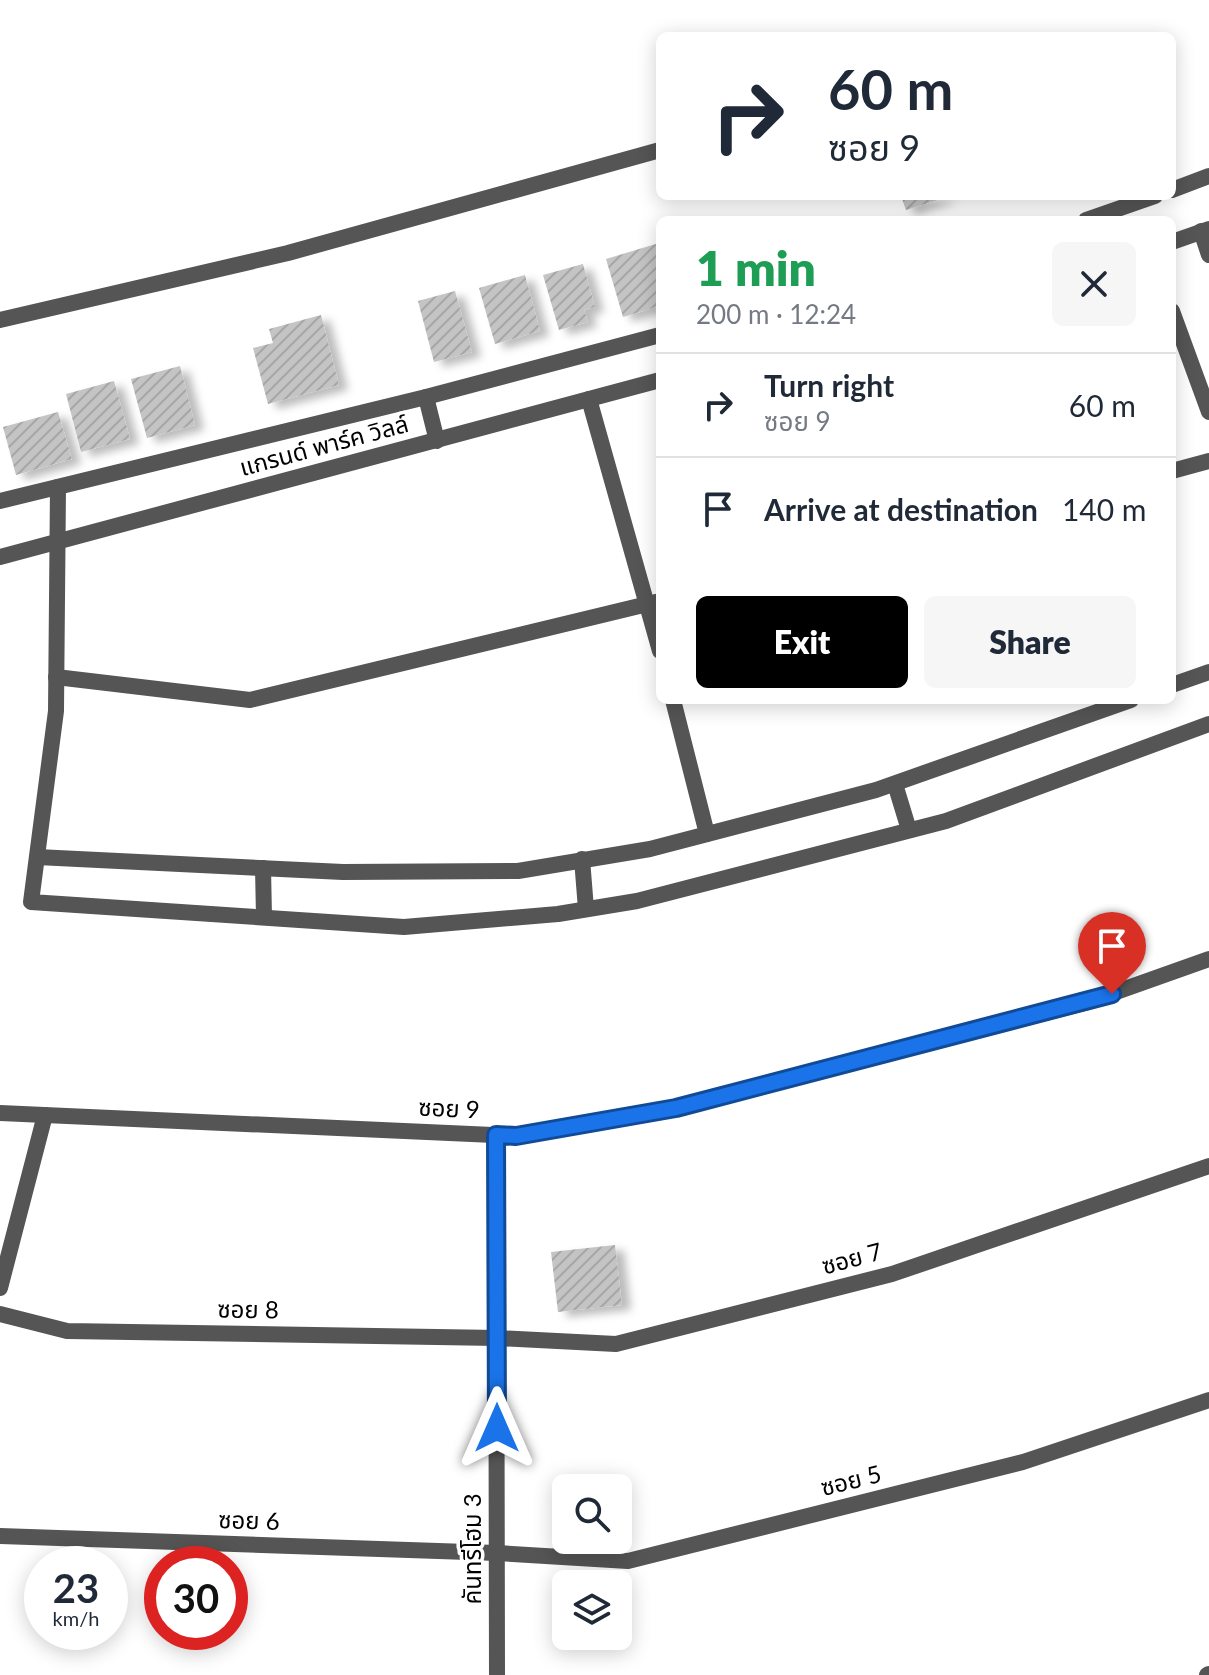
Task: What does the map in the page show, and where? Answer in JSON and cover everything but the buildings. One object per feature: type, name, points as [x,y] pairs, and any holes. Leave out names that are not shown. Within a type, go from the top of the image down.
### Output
[{"type":"street","points":[[0,320],[288,253],[656,151]]},
{"type":"street","points":[[1176,188],[1209,176]]},
{"type":"street","points":[[1098,216],[1144,200]]},
{"type":"street","points":[[1176,241],[1205,230],[1209,255]]},
{"type":"street","points":[[1176,322],[1209,412]]},
{"type":"street","name":"แกรนด์ พาร์ค วิลล์","points":[[0,501],[426,397],[656,336]]},
{"type":"street","name":"แกรนด์ พาร์ค วิลล์","points":[[0,557],[656,381]]},
{"type":"street","points":[[426,397],[437,441]]},
{"type":"street","points":[[56,677],[250,700],[654,602],[589,399]]},
{"type":"street","points":[[1176,470],[1209,461]]},
{"type":"street","points":[[58,487],[56,711],[31,902],[404,927],[586,909],[637,901],[946,821],[1209,724]]},
{"type":"street","points":[[1176,684],[1209,672]]},
{"type":"street","points":[[674,704],[707,834]]},
{"type":"street","points":[[37,857],[343,872],[518,871],[650,849],[895,784],[1120,704]]},
{"type":"street","points":[[895,784],[909,830]]},
{"type":"street","points":[[582,859],[586,909]]},
{"type":"street","points":[[263,868],[264,917]]},
{"type":"street","name":"ซอย 9","points":[[0,1113],[516,1136],[676,1108],[1088,1002],[1209,959]]},
{"type":"street","points":[[0,1288],[45,1115]]},
{"type":"street","name":"คันทรีโฮม 3","points":[[496,1135],[497,1675]]},
{"type":"street","name":"ซอย 7","points":[[497,1338],[616,1344],[892,1274],[1209,1166]]},
{"type":"street","name":"ซอย 8","points":[[0,1314],[67,1331],[497,1338]]},
{"type":"street","name":"ซอย 5","points":[[497,1553],[628,1561],[1023,1462],[1209,1400]]},
{"type":"street","name":"ซอย 6","points":[[0,1536],[497,1553]]},
{"type":"route","points":[[497,1428],[496,1135],[516,1136],[676,1108],[1112,994]]}]
